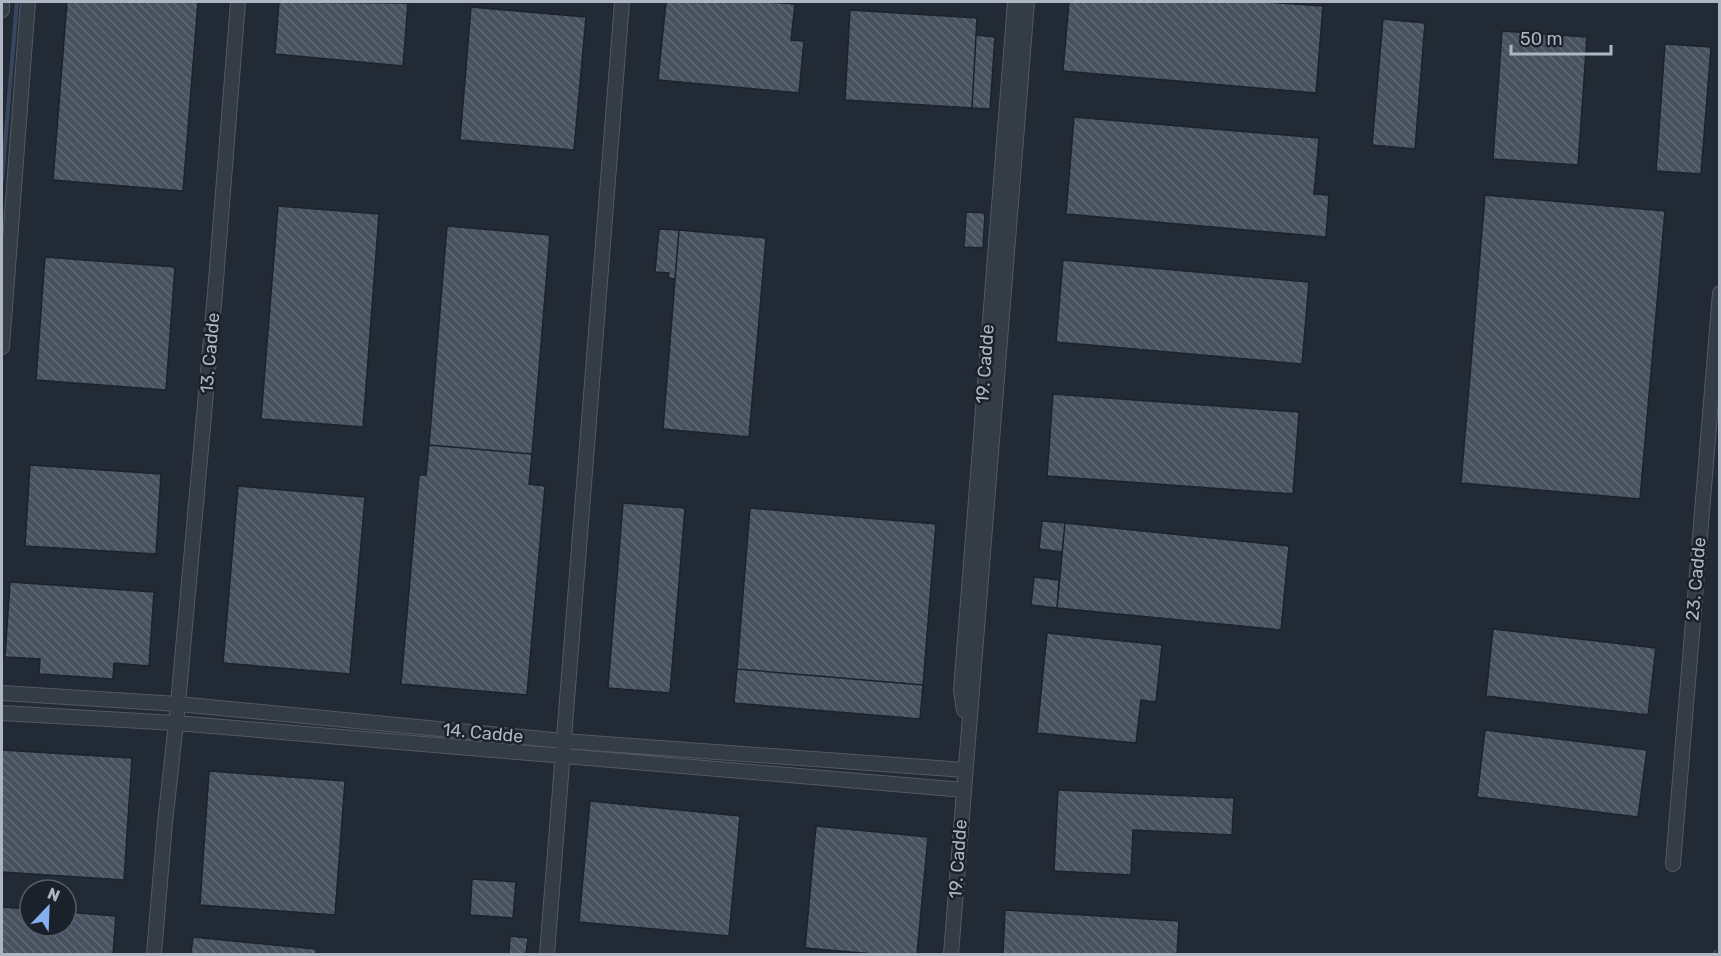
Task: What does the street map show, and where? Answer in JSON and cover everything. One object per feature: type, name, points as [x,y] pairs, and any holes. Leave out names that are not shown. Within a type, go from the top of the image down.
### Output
[{"type":"lane","points":[[2,2],[2,10]]},
{"type":"lane","points":[[2,346],[28,2]]},
{"type":"lane","name":"13. Cadde","points":[[154,954],[233,90],[238,2]]},
{"type":"lane","points":[[547,954],[622,2]]},
{"type":"lane","name":"19. Cadde","points":[[968,727],[961,690],[1015,2]]},
{"type":"lane","name":"19. Cadde","points":[[951,954],[1028,2]]},
{"type":"lane","name":"23. Cadde","points":[[1673,864],[1719,293]]},
{"type":"lane","name":"14. Cadde","points":[[2,693],[178,704],[564,741],[965,770]]},
{"type":"lane","points":[[2,713],[176,723],[964,790]]},
{"type":"path","points":[[1713,954],[1719,945]]},
{"type":"building","points":[[67,2],[198,2],[183,191],[53,180]]},
{"type":"building","points":[[279,2],[408,3],[403,66],[275,54]]},
{"type":"building","points":[[666,2],[795,4],[791,40],[804,41],[799,93],[658,80]]},
{"type":"building","points":[[1069,2],[1268,2],[1323,6],[1316,93],[1063,71]]},
{"type":"building","points":[[471,7],[586,17],[574,150],[460,140]]},
{"type":"building","points":[[850,10],[977,18],[972,108],[845,100]]},
{"type":"building","points":[[1383,19],[1425,23],[1415,149],[1372,145]]},
{"type":"building","points":[[1502,31],[1587,37],[1578,165],[1493,159]]},
{"type":"building","points":[[976,35],[995,37],[990,109],[972,108]]},
{"type":"building","points":[[1665,44],[1711,47],[1701,174],[1656,171]]},
{"type":"building","points":[[1074,117],[1319,138],[1314,194],[1329,195],[1326,237],[1066,214]]},
{"type":"building","points":[[1485,195],[1665,211],[1640,499],[1461,483]]},
{"type":"building","points":[[278,206],[379,214],[363,427],[261,419]]},
{"type":"building","points":[[966,212],[985,213],[983,248],[964,247]]},
{"type":"building","points":[[447,226],[550,235],[532,454],[429,445]]},
{"type":"building","points":[[659,229],[679,230],[675,279],[668,278],[669,273],[655,272]]},
{"type":"building","points":[[679,230],[766,238],[749,437],[663,429]]},
{"type":"building","points":[[45,257],[175,267],[166,390],[36,380]]},
{"type":"building","points":[[1063,260],[1309,282],[1302,364],[1056,342]]},
{"type":"building","points":[[1053,394],[1299,412],[1293,494],[1047,476]]},
{"type":"building","points":[[429,445],[532,454],[529,484],[545,486],[527,695],[401,684],[419,475],[426,475]]},
{"type":"building","points":[[30,465],[161,474],[156,554],[25,546]]},
{"type":"building","points":[[238,486],[365,497],[350,674],[223,663]]},
{"type":"building","points":[[623,503],[685,508],[670,693],[608,688]]},
{"type":"building","points":[[750,508],[936,524],[923,685],[737,669]]},
{"type":"building","points":[[1042,521],[1065,523],[1062,552],[1039,549]]},
{"type":"building","points":[[1065,523],[1289,546],[1281,630],[1057,608]]},
{"type":"building","points":[[1034,577],[1059,580],[1057,608],[1031,605]]},
{"type":"building","points":[[10,582],[154,592],[149,666],[114,663],[113,679],[39,674],[40,659],[5,657]]},
{"type":"building","points":[[1493,629],[1656,648],[1648,715],[1486,696]]},
{"type":"building","points":[[1047,633],[1162,645],[1156,702],[1141,700],[1136,743],[1037,733]]},
{"type":"building","points":[[737,669],[923,685],[920,719],[734,703]]},
{"type":"building","points":[[1485,730],[1647,750],[1638,817],[1477,797]]},
{"type":"building","points":[[2,750],[132,758],[124,880],[2,872]]},
{"type":"building","points":[[209,771],[345,781],[335,915],[200,905]]},
{"type":"building","points":[[1058,790],[1234,798],[1232,835],[1133,830],[1131,875],[1054,871]]},
{"type":"building","points":[[590,801],[740,816],[729,936],[579,922]]},
{"type":"building","points":[[816,826],[928,837],[917,954],[874,954],[805,948]]},
{"type":"building","points":[[472,879],[516,882],[513,918],[470,915]]},
{"type":"building","points":[[2,907],[18,908],[18,938],[78,938],[78,913],[116,916],[113,954],[2,954]]},
{"type":"building","points":[[1005,910],[1179,921],[1177,954],[1003,954]]},
{"type":"building","points":[[510,936],[528,938],[526,954],[509,954]]},
{"type":"building","points":[[193,937],[316,949],[316,954],[191,954]]},
{"type":"waterway","points":[[2,180],[17,2]]}]
